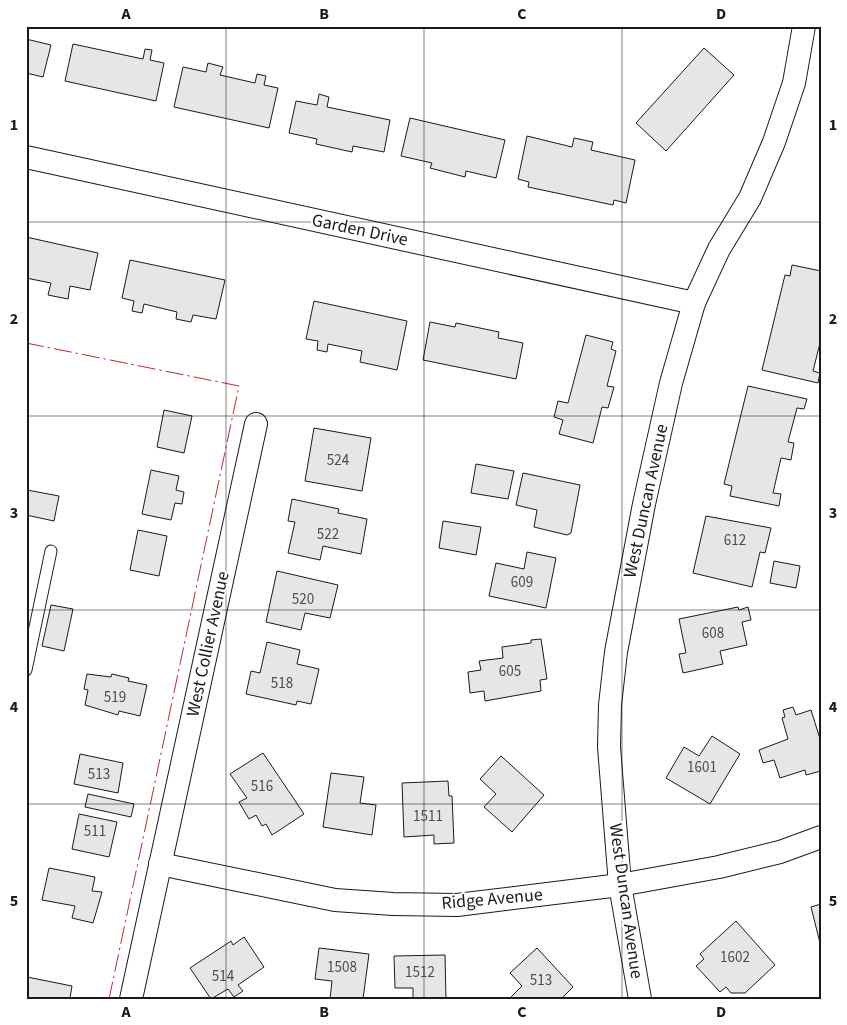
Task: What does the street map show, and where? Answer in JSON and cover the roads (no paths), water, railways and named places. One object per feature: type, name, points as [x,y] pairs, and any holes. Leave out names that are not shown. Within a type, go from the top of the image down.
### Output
[{"type":"street","name":"West Duncan Avenue","points":[[640,999],[620,885],[609,747],[610,705],[616,652],[669,392],[694,303],[719,249],[750,198],[774,142],[794,83],[804,26]]},
{"type":"street","name":"Garden Drive","points":[[26,157],[694,303]]},
{"type":"street","name":"West Collier Avenue","points":[[131,999],[256,424]]},
{"type":"street","name":"Ridge Avenue","points":[[160,864],[335,900],[393,904],[457,904],[620,885],[728,865],[780,852],[821,837]]},
{"type":"lane","points":[[26,670],[52,551]]}]
